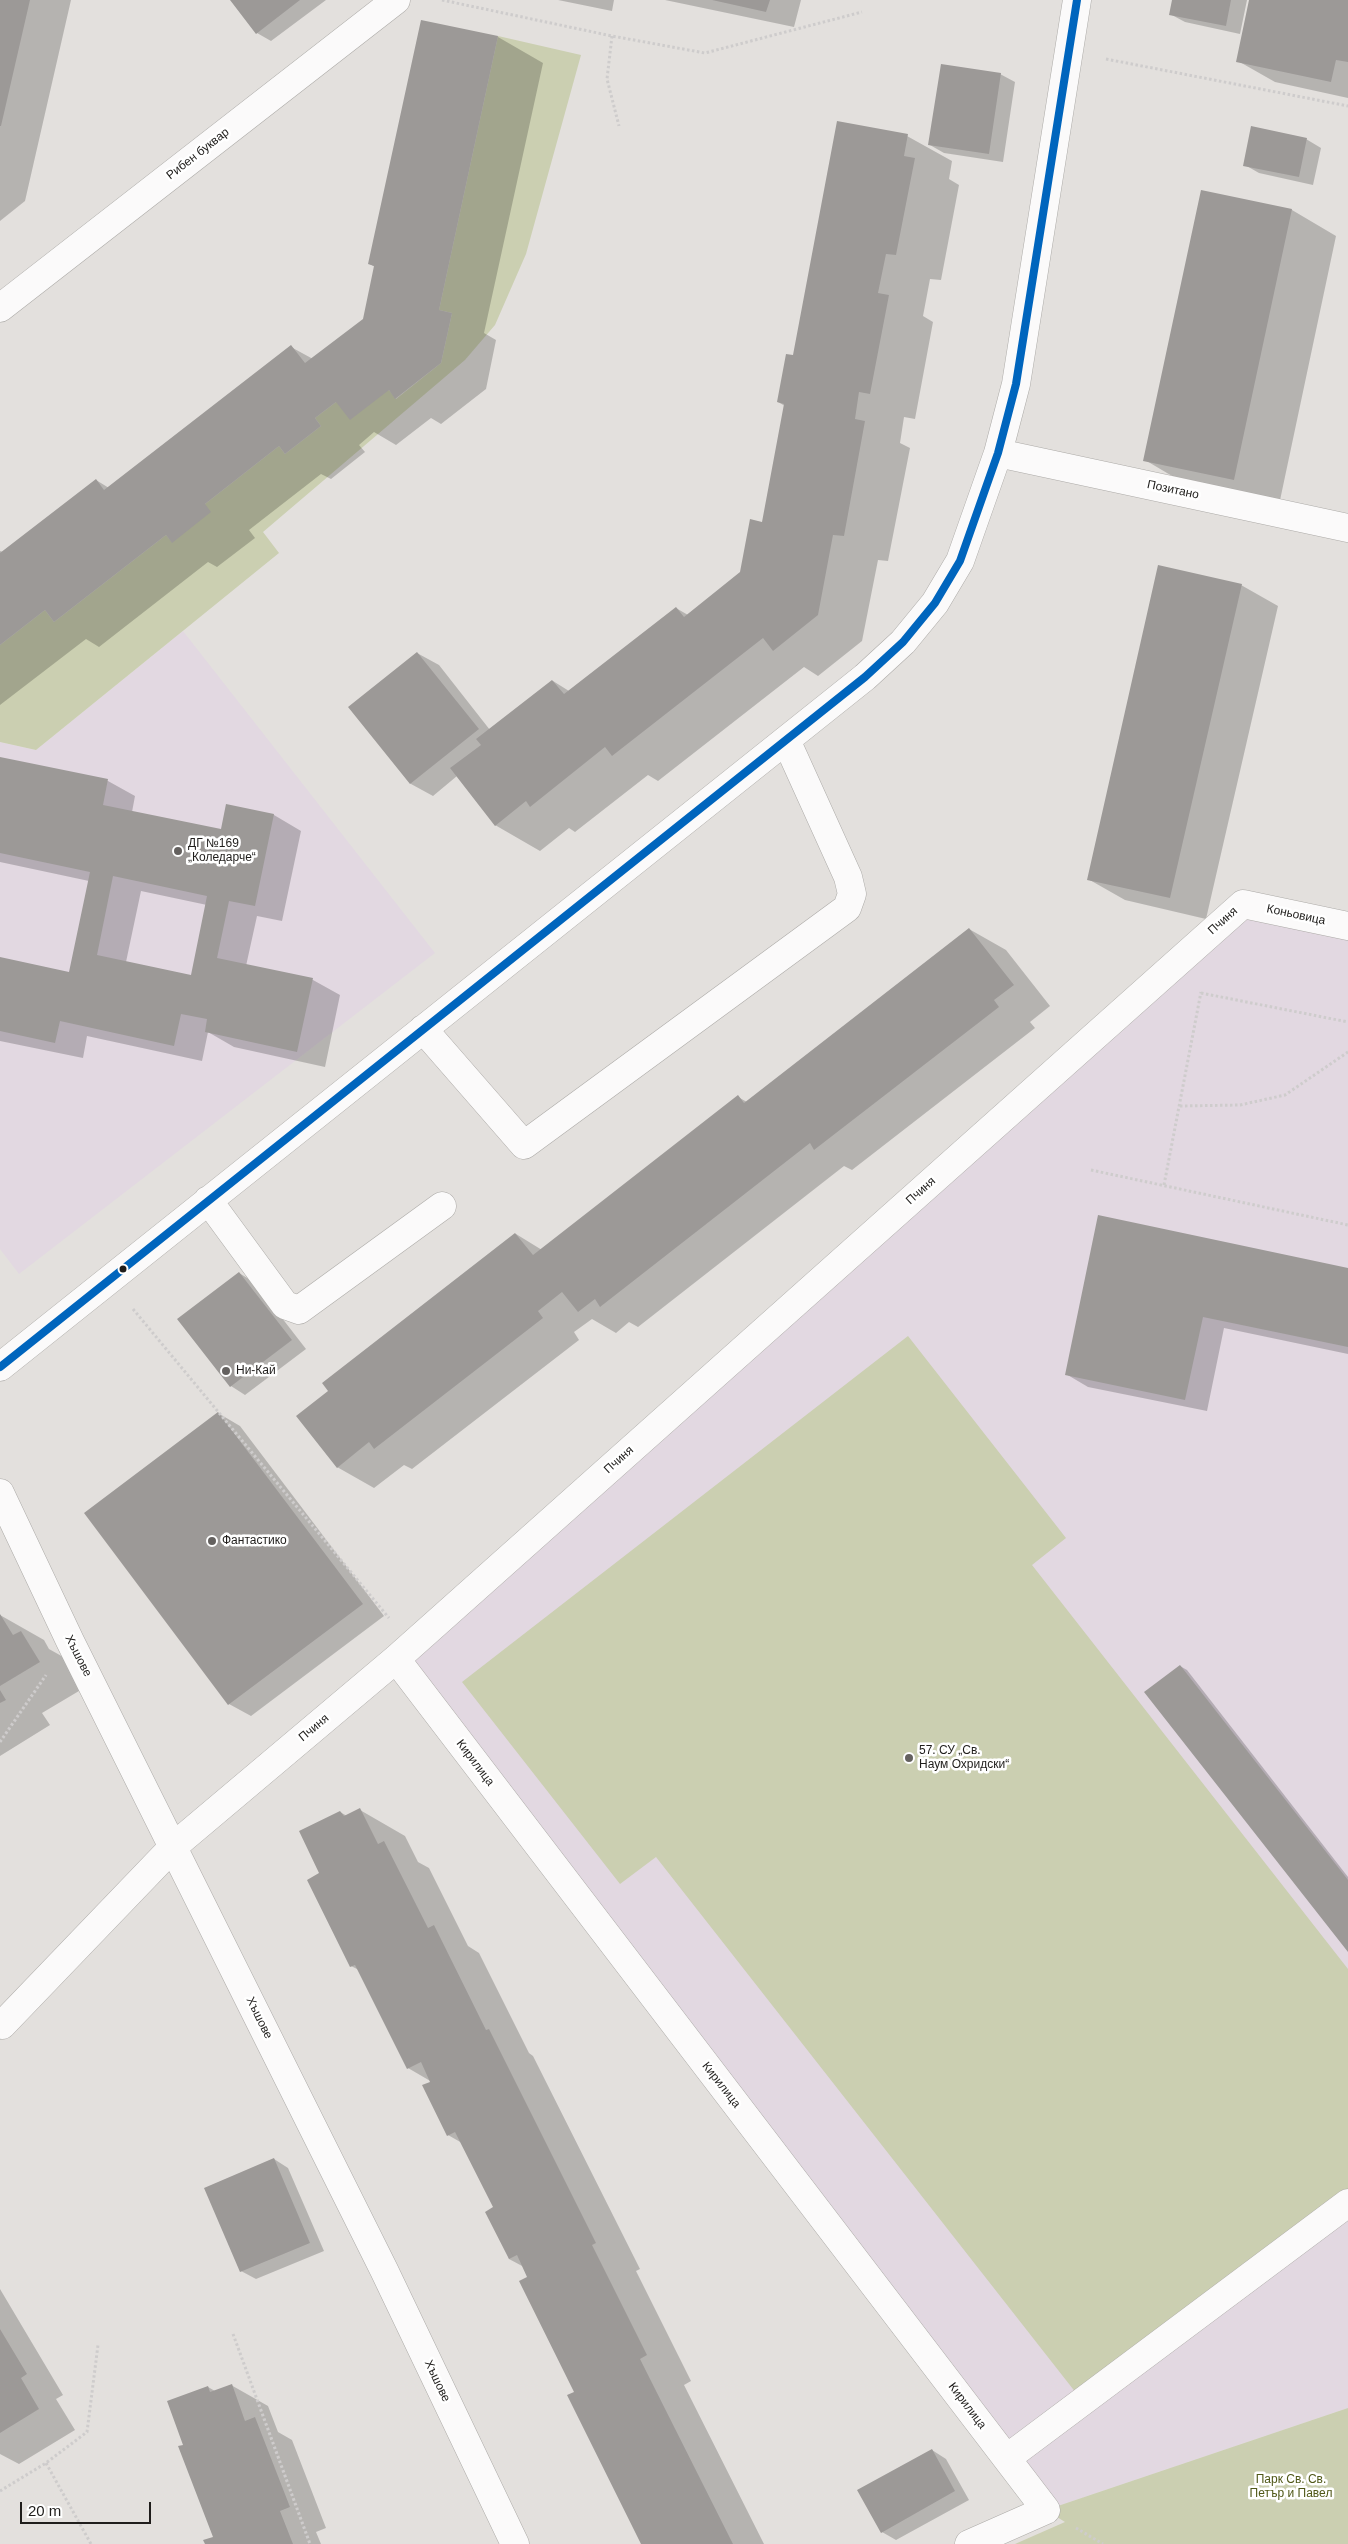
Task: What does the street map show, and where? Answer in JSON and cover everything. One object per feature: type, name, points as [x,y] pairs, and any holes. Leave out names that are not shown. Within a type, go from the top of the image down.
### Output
[{"type":"street","name":"Рибен буквар","points":[[0,308],[396,0]]},
{"type":"street","points":[[0,1367],[865,677],[903,642],[936,603],[960,562],[998,453],[1016,384],[1077,0]]},
{"type":"street","name":"Позитано","points":[[998,453],[1348,528]]},
{"type":"street","points":[[423,1029],[524,1145],[847,908],[852,894],[848,877],[786,740]]},
{"type":"street","name":"Коньовица","points":[[1244,904],[1348,926]]},
{"type":"street","name":"Пчиня","points":[[2,2025],[174,1846],[404,1652],[1244,904]]},
{"type":"street","points":[[208,1200],[285,1305],[299,1310],[442,1206]]},
{"type":"street","name":"Хъшове","points":[[0,1493],[70,1641],[384,2270],[515,2544]]},
{"type":"street","name":"Кирилица","points":[[404,1652],[1046,2510],[969,2544]]},
{"type":"street","points":[[1007,2458],[1348,2203]]},
{"type":"path","points":[[442,0],[612,36],[705,53],[862,12]]},
{"type":"path","points":[[612,36],[607,79],[619,126]]},
{"type":"path","points":[[1069,52],[1348,106]]},
{"type":"path","points":[[1164,1185],[1212,931]]},
{"type":"path","points":[[1201,993],[1348,1022]]},
{"type":"path","points":[[1180,1106],[1240,1105],[1285,1095],[1348,1052]]},
{"type":"path","points":[[1091,1170],[1348,1225]]},
{"type":"path","points":[[109,1280],[404,1652]]},
{"type":"path","points":[[0,1742],[70,1641]]},
{"type":"path","points":[[233,2334],[310,2544]]},
{"type":"path","points":[[0,2491],[46,2463],[87,2432],[98,2345]]},
{"type":"path","points":[[46,2463],[90,2544]]},
{"type":"shaded area","name":"ДГ №169 „Коледарче“","points":[[183,631],[435,953],[19,1274],[0,1249],[0,742],[36,750]]},
{"type":"shaded area","name":"57. СУ „Св. Наум Охридски“","points":[[1243,904],[1348,926],[1348,2408],[1046,2510],[396,1659]]},
{"type":"green space","points":[[498,36],[581,55],[526,254],[495,325],[465,360],[263,532],[279,553],[36,750],[0,742],[0,645],[45,610],[54,622],[166,535],[172,542],[205,504],[279,446],[285,454],[321,426],[315,418],[336,402],[389,390],[396,399],[441,363],[452,313],[439,310]]},
{"type":"green space","points":[[908,1336],[1066,1538],[1032,1565],[1348,1969],[1348,2189],[1080,2398],[656,1857],[620,1884],[462,1682]]},
{"type":"green space","name":"Парк Св. Св. Петър и Павел","points":[[1348,2408],[1348,2544],[1015,2544],[1065,2522],[1046,2510]]},
{"type":"building","points":[[0,0],[30,0],[1,126],[0,126]]},
{"type":"building","points":[[230,0],[300,0],[256,34]]},
{"type":"building","points":[[712,0],[770,0],[766,12]]},
{"type":"building","points":[[1172,0],[1231,0],[1226,26],[1169,15]]},
{"type":"building","points":[[1249,0],[1348,0],[1348,62],[1336,60],[1331,82],[1236,62]]},
{"type":"building","points":[[421,20],[498,36],[439,310],[452,313],[441,363],[395,399],[389,390],[350,420],[336,402],[315,418],[321,426],[285,454],[279,446],[205,504],[211,512],[172,543],[166,535],[54,622],[45,610],[0,645],[0,553],[96,479],[104,490],[291,345],[305,363],[363,319],[374,266],[368,264]]},
{"type":"building","points":[[941,64],[1001,73],[989,154],[928,145]]},
{"type":"building","points":[[837,121],[908,134],[904,156],[915,158],[896,255],[886,254],[878,293],[889,295],[870,394],[859,392],[855,419],[865,421],[844,536],[833,535],[818,615],[773,651],[763,638],[612,756],[605,747],[530,807],[526,801],[495,826],[450,768],[481,745],[476,739],[552,680],[564,694],[676,607],[684,617],[740,572],[750,519],[762,522],[784,404],[777,402],[786,354],[793,355]]},
{"type":"building","points":[[1251,126],[1307,138],[1299,177],[1243,166]]},
{"type":"building","points":[[1201,190],[1292,209],[1234,480],[1143,461]]},
{"type":"building","points":[[1158,565],[1242,584],[1170,898],[1087,880]]},
{"type":"building","points":[[417,652],[479,729],[410,784],[348,707]]},
{"type":"building","points":[[0,757],[108,779],[103,805],[221,829],[226,804],[274,814],[255,906],[229,901],[217,958],[313,978],[297,1052],[205,1032],[207,1019],[181,1014],[174,1046],[60,1021],[55,1043],[0,1031],[0,957],[69,972],[90,872],[0,853]],"holes":[[[113,876],[207,896],[191,975],[97,955]]]},
{"type":"building","points":[[969,928],[1014,985],[994,1000],[999,1007],[814,1150],[810,1143],[600,1307],[595,1299],[578,1312],[562,1292],[538,1311],[543,1318],[374,1449],[369,1442],[337,1468],[296,1416],[328,1391],[322,1383],[515,1233],[533,1255],[738,1095],[744,1103]]},
{"type":"building","points":[[1098,1215],[1348,1268],[1348,1347],[1203,1317],[1185,1400],[1065,1375]]},
{"type":"building","points":[[239,1272],[292,1340],[230,1387],[177,1319]]},
{"type":"building","points":[[218,1412],[363,1604],[228,1705],[84,1513]]},
{"type":"building","points":[[0,1614],[13,1635],[21,1631],[40,1662],[0,1686]]},
{"type":"building","points":[[1180,1665],[1348,1880],[1348,1952],[1144,1692]]},
{"type":"building","points":[[0,1690],[6,1700],[0,1703]]},
{"type":"building","points":[[360,1808],[378,1844],[384,1841],[428,1928],[434,1925],[486,2030],[489,2029],[596,2243],[592,2245],[647,2355],[640,2359],[733,2544],[641,2544],[567,2395],[574,2392],[519,2281],[527,2277],[517,2255],[509,2259],[485,2212],[493,2207],[455,2132],[447,2136],[422,2085],[430,2082],[421,2062],[407,2069],[355,1965],[350,1967],[307,1880],[319,1873],[299,1831],[340,1811],[344,1816]]},
{"type":"building","points":[[274,2158],[310,2243],[240,2272],[204,2188]]},
{"type":"building","points":[[0,2329],[27,2374],[21,2378],[39,2409],[0,2433]]},
{"type":"building","points":[[232,2384],[245,2421],[255,2417],[290,2507],[280,2511],[293,2544],[205,2544],[203,2540],[213,2537],[178,2446],[183,2445],[167,2401],[208,2386],[210,2392]]},
{"type":"building","points":[[932,2449],[955,2491],[881,2533],[857,2490]]},
{"type":"transit line","points":[[0,1367],[865,677],[903,642],[935,603],[960,561],[998,453],[1016,384],[1077,0]]},
{"type":"place","name":"ДГ №169 „Коледарче“","points":[[178,851]]},
{"type":"place","name":"Ни-Кай","points":[[226,1371]]},
{"type":"place","name":"Фантастико","points":[[212,1541]]},
{"type":"place","name":"57. СУ „Св. Наум Охридски“","points":[[909,1758]]}]
